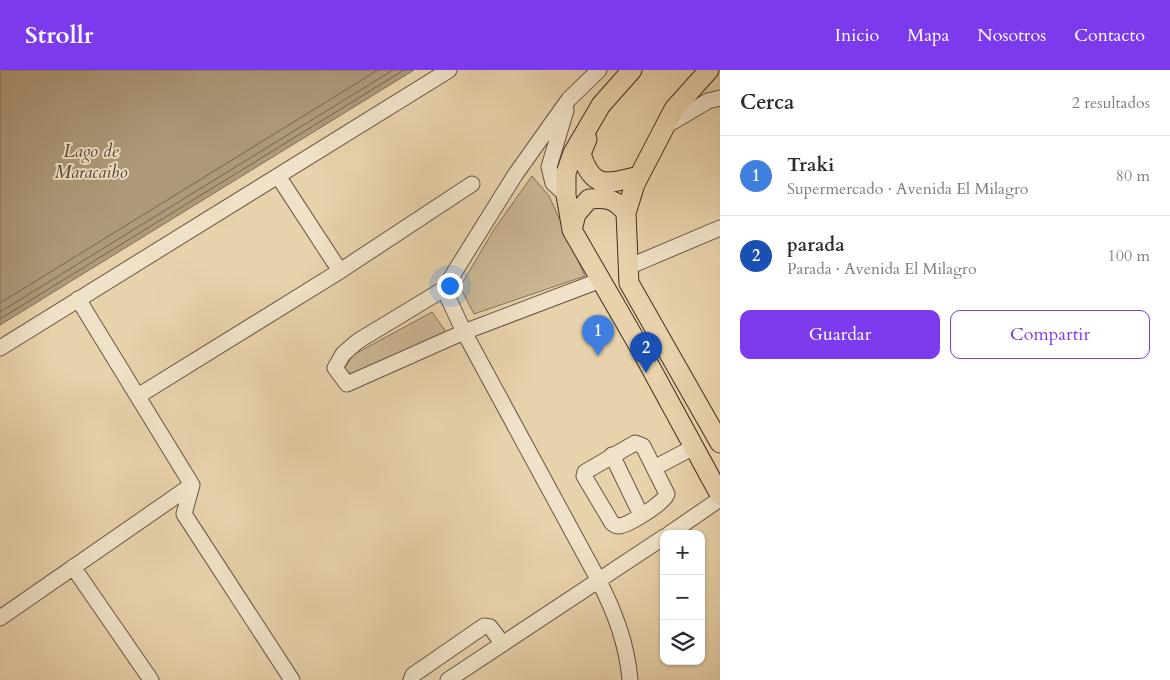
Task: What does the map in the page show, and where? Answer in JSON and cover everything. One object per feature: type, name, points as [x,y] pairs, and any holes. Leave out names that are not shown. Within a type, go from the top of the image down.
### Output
[{"type":"main road","points":[[632,70],[601,105],[573,153],[566,173],[566,195],[572,230],[720,495]]},
{"type":"main road","points":[[709,70],[674,109],[639,176],[626,213],[629,283],[720,443]]},
{"type":"main road","points":[[601,105],[581,154],[587,172],[600,182],[614,182],[639,176]]},
{"type":"main road","points":[[572,230],[576,214],[590,199],[606,197],[619,203],[626,213]]},
{"type":"street","points":[[0,348],[449,70]]},
{"type":"street","points":[[600,70],[569,99],[515,175],[444,289],[358,341],[343,354],[335,368],[347,384],[464,332],[601,280]]},
{"type":"street","points":[[664,127],[708,100],[720,98]]},
{"type":"street","points":[[566,195],[553,183],[549,167],[569,99]]},
{"type":"street","points":[[278,176],[340,271]]},
{"type":"street","points":[[138,396],[340,271],[472,184]]},
{"type":"street","points":[[628,267],[720,228]]},
{"type":"street","points":[[444,289],[464,332],[599,581],[616,616],[628,657],[630,680]]},
{"type":"street","points":[[78,299],[192,485],[184,514],[292,680]]},
{"type":"street","points":[[640,443],[668,494],[663,501],[621,526],[612,523],[584,476],[586,472],[612,455],[640,443]]},
{"type":"street","points":[[654,468],[694,447]]},
{"type":"street","points":[[612,455],[641,515]]},
{"type":"street","points":[[0,618],[192,485]]},
{"type":"street","points":[[674,530],[720,499]]},
{"type":"street","points":[[448,680],[660,540]]},
{"type":"street","points":[[73,567],[151,680]]},
{"type":"street","points":[[411,680],[413,675],[484,626],[490,627],[503,644]]},
{"type":"shaded area","points":[[532,176],[549,196],[585,276],[474,314],[460,287],[493,231]]},
{"type":"shaded area","points":[[432,312],[446,332],[353,375],[344,369],[353,355]]},
{"type":"water","name":"Lago de Maracaibo","points":[[0,70],[414,70],[0,325]]},
{"type":"place","name":"Traki","points":[[598,356]]},
{"type":"place","name":"parada","points":[[646,373]]}]
